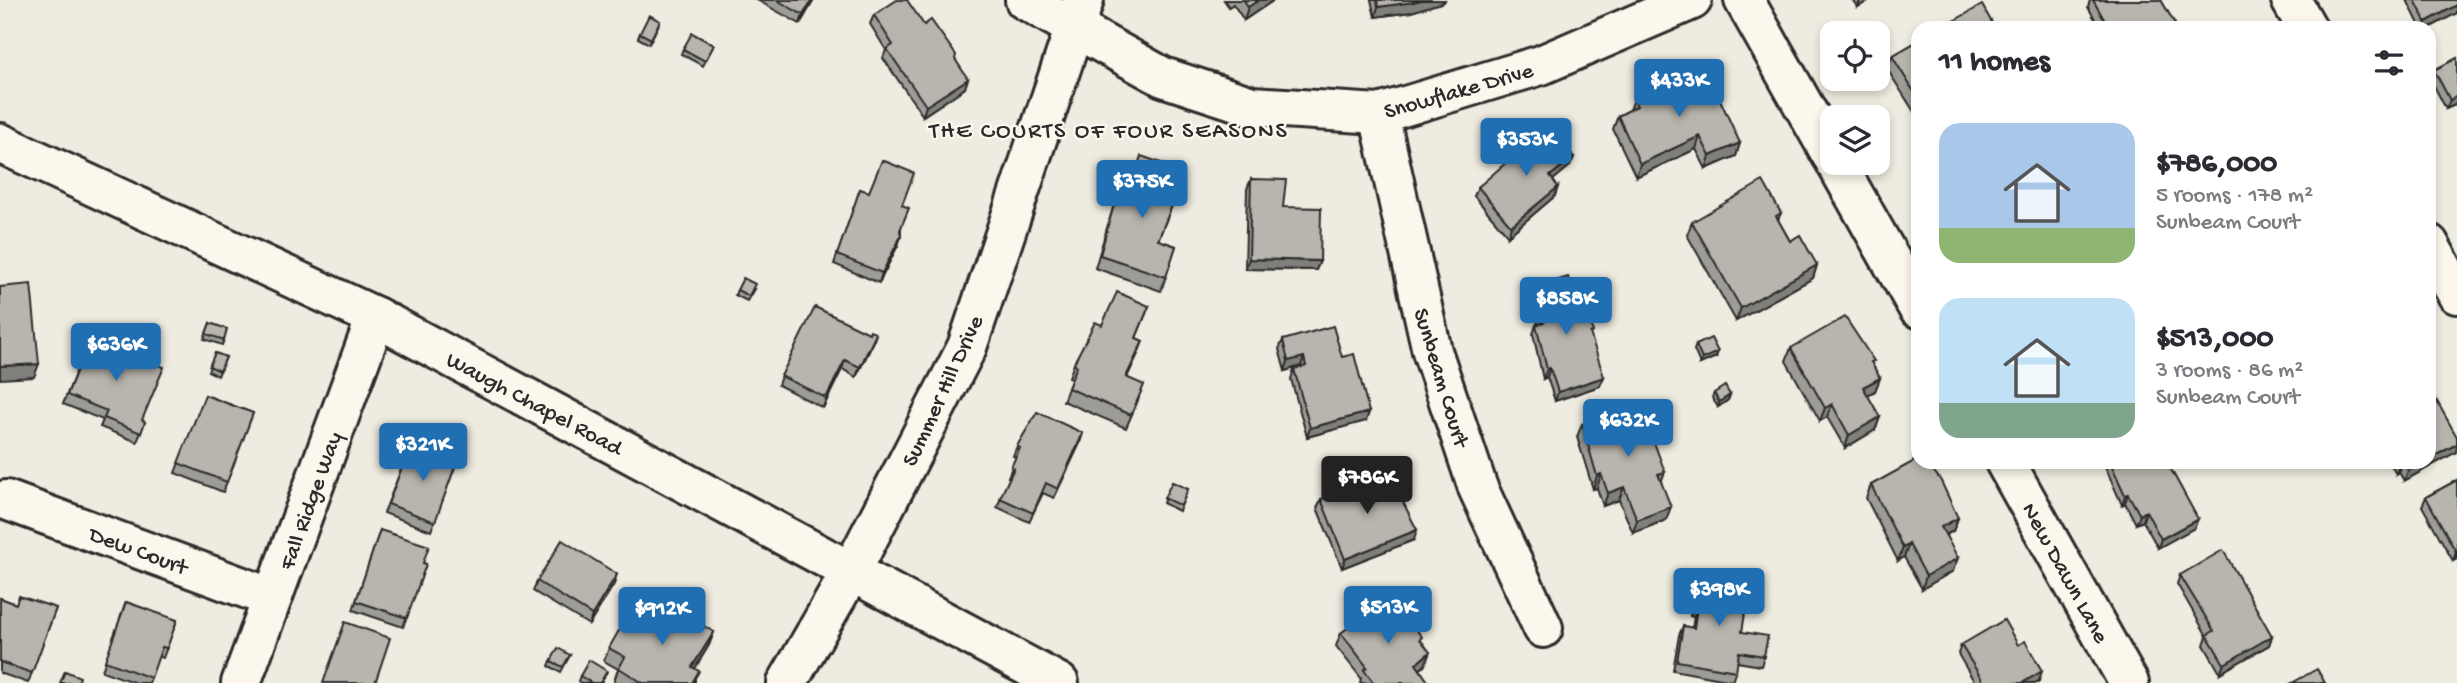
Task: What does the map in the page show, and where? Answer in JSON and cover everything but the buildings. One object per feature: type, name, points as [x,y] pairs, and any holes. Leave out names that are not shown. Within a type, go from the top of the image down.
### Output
[{"type":"street","name":"Snowflake Drive","points":[[1025,0],[1080,15],[1163,77],[1252,106],[1379,114],[1541,65],[1692,0]]},
{"type":"street","points":[[1744,0],[1820,135]]},
{"type":"street","points":[[2291,0],[2303,21]]},
{"type":"street","name":"Summer Hill Drive","points":[[787,683],[852,570],[967,347],[1080,15]]},
{"type":"street","name":"Sunbeam Court","points":[[1379,114],[1432,351],[1478,488],[1543,628]]},
{"type":"street","name":"Waugh Chapel Road","points":[[0,144],[376,317],[1059,683]]},
{"type":"street","points":[[1843,175],[1911,297]]},
{"type":"street","points":[[2436,256],[2457,294]]},
{"type":"street","name":"Fall Ridge Way","points":[[241,683],[376,317]]},
{"type":"street","name":"New Dawn Lane","points":[[2008,469],[2129,683]]},
{"type":"street","name":"Dew Court","points":[[6,500],[272,598]]},
{"type":"district","name":"THE COURTS OF FOUR SEASONS","points":[[1109,129]]}]
